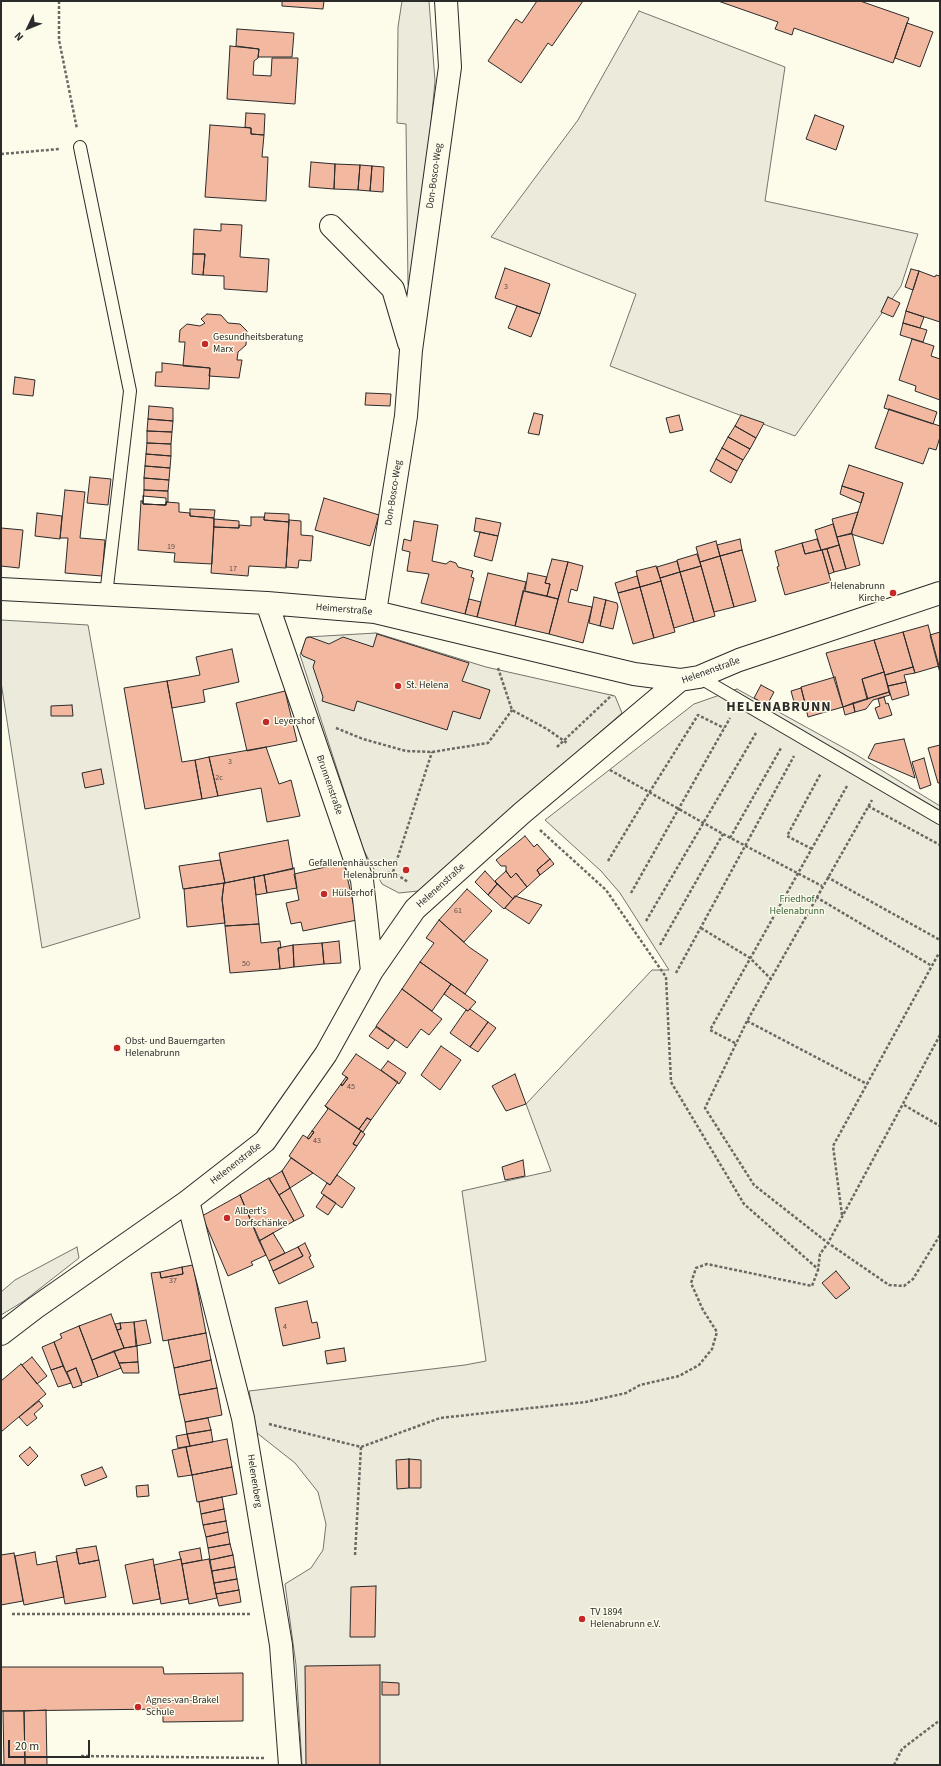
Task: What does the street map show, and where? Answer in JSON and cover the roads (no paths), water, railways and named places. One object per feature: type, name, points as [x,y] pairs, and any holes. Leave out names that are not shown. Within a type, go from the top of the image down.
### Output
[{"type":"street","name":"Don-Bosco-Weg","points":[[375,612],[406,416],[411,350],[450,67],[446,1]]},
{"type":"street","name":"Don-Bosco-Weg","points":[[331,226],[393,289],[411,350]]},
{"type":"street","name":"Heimerstraße","points":[[1,589],[267,603],[375,612],[489,638],[634,674],[690,678]]},
{"type":"street","name":"Helenenstraße","points":[[1,1334],[35,1308],[188,1202],[265,1141],[326,1054],[372,971],[415,909],[522,813],[690,678],[739,660],[940,593]]},
{"type":"street","name":"Brunnenstraße","points":[[267,603],[362,880],[372,971]]},
{"type":"street","name":"Helenenberg","points":[[188,1202],[243,1418],[281,1645],[290,1761]]},
{"type":"lane","points":[[80,147],[130,391],[106,595]]},
{"type":"lane","points":[[690,678],[940,818]]},
{"type":"place","name":"Gesundheitsberatung Marx","points":[[205,344]]},
{"type":"place","name":"Helenabrunn Kirche","points":[[893,593]]},
{"type":"place","name":"St. Helena","points":[[398,686]]},
{"type":"place","name":"Leyershof","points":[[266,722]]},
{"type":"place","name":"Gefallenenhäusschen Helenabrunn","points":[[406,870]]},
{"type":"place","name":"Hülserhof","points":[[324,894]]},
{"type":"place","name":"Obst- und Bauerngarten Helenabrunn","points":[[117,1048]]},
{"type":"place","name":"Albert's Dorfschänke","points":[[227,1218]]},
{"type":"place","name":"TV 1894 Helenabrunn e.V.","points":[[582,1619]]},
{"type":"place","name":"Agnes-van-Brakel Schule","points":[[138,1707]]},
{"type":"district","name":"HELENABRUNN","points":[[779,708]]},
{"type":"park label","name":"Friedhof Helenabrunn","points":[[797,906]]}]
